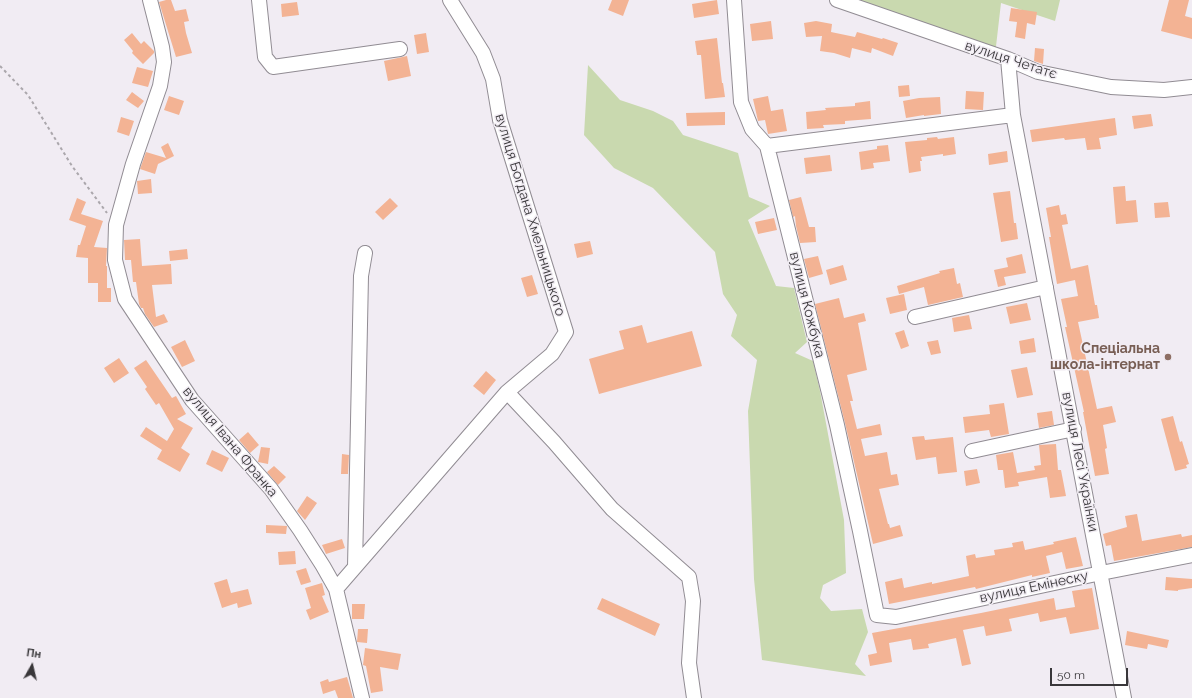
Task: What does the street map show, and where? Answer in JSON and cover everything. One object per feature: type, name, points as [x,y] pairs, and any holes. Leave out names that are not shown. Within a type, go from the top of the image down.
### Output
[{"type":"street","name":"вулиця Івана Франка","points":[[150,0],[162,47],[164,62],[160,86],[133,164],[116,225],[115,260],[125,299],[192,400],[271,489],[300,530],[336,590],[362,698]]},
{"type":"street","points":[[259,0],[265,57],[273,67],[400,49]]},
{"type":"street","name":"вулиця Богдана Хмельницького","points":[[336,590],[507,392],[552,354],[566,332],[500,120],[493,79],[483,53],[450,0]]},
{"type":"street","name":"вулиця Кожбука","points":[[734,0],[741,102],[752,129],[766,146],[837,425],[877,615]]},
{"type":"street","name":"вулиця Четатє","points":[[837,0],[1008,59],[1038,72],[1111,87],[1164,90],[1192,87]]},
{"type":"street","name":"вулиця Лесі Українки","points":[[1008,59],[1013,115],[1124,698]]},
{"type":"street","points":[[766,146],[1013,115]]},
{"type":"street","points":[[355,567],[360,276],[365,253]]},
{"type":"street","points":[[915,317],[1046,288]]},
{"type":"street","points":[[507,392],[554,442],[612,509],[689,577],[693,601],[689,663],[694,698]]},
{"type":"street","points":[[972,450],[1074,429]]},
{"type":"street","name":"вулиця Емінеску","points":[[877,615],[896,617],[1192,555]]},
{"type":"path","points":[[0,66],[28,95],[72,166],[116,225]]},
{"type":"green space","points":[[840,0],[1060,0],[1055,21],[1001,3],[995,55]]},
{"type":"green space","points":[[588,65],[620,100],[653,111],[673,121],[683,135],[738,153],[749,197],[770,206],[748,220],[776,286],[794,288],[807,342],[795,353],[813,361],[844,520],[846,573],[823,585],[820,598],[831,611],[862,609],[868,632],[855,664],[866,676],[762,660],[754,579],[748,411],[757,360],[731,336],[737,315],[723,294],[715,252],[653,188],[614,168],[584,135]]},
{"type":"building","points":[[171,0],[175,11],[186,9],[189,21],[184,22],[192,53],[176,57],[159,2]]},
{"type":"building","points":[[612,0],[629,0],[623,16],[608,10]]},
{"type":"building","points":[[717,0],[719,14],[694,18],[692,4]]},
{"type":"building","points":[[1169,0],[1189,0],[1185,16],[1192,18],[1192,39],[1161,31]]},
{"type":"building","points":[[297,2],[299,15],[282,17],[281,4]]},
{"type":"building","points":[[1011,8],[1037,12],[1035,25],[1027,23],[1025,39],[1015,37],[1017,22],[1009,21]]},
{"type":"building","points":[[771,21],[773,39],[752,41],[750,24]]},
{"type":"building","points":[[816,21],[832,24],[831,32],[855,37],[857,32],[898,43],[893,56],[872,48],[871,53],[852,48],[850,58],[834,53],[820,51],[822,36],[806,37],[804,23]]},
{"type":"building","points":[[132,33],[141,44],[144,41],[154,51],[154,53],[143,64],[132,53],[133,51],[124,40]]},
{"type":"building","points":[[426,33],[429,52],[417,54],[414,35]]},
{"type":"building","points":[[717,38],[725,97],[705,99],[701,55],[697,55],[695,41]]},
{"type":"building","points":[[1035,48],[1044,49],[1043,64],[1034,61]]},
{"type":"building","points":[[407,56],[411,76],[388,81],[384,61]]},
{"type":"building","points":[[137,67],[153,71],[148,87],[132,83]]},
{"type":"building","points":[[909,85],[910,96],[899,97],[898,86]]},
{"type":"building","points":[[966,91],[984,92],[983,110],[965,109]]},
{"type":"building","points":[[132,92],[144,101],[138,108],[126,100]]},
{"type":"building","points":[[169,96],[184,101],[179,115],[164,110]]},
{"type":"building","points":[[768,96],[771,111],[783,109],[787,131],[768,134],[765,120],[758,121],[753,99]]},
{"type":"building","points":[[940,97],[941,114],[906,118],[903,101],[919,98]]},
{"type":"building","points":[[870,101],[871,119],[845,121],[845,124],[823,125],[824,128],[807,129],[806,112],[826,110],[825,108],[855,106],[855,103]]},
{"type":"building","points":[[725,112],[725,125],[687,126],[686,113]]},
{"type":"building","points":[[1151,114],[1153,126],[1134,129],[1132,116]]},
{"type":"building","points":[[121,117],[134,121],[129,136],[117,132]]},
{"type":"building","points":[[1115,118],[1117,135],[1099,138],[1101,149],[1087,150],[1085,138],[1065,140],[1064,138],[1032,142],[1030,130]]},
{"type":"building","points":[[937,137],[938,139],[954,137],[956,154],[921,157],[921,171],[909,173],[905,142],[927,140],[927,138]]},
{"type":"building","points":[[168,143],[174,156],[158,164],[155,174],[140,169],[146,152],[166,158],[161,147]]},
{"type":"building","points":[[888,145],[890,161],[873,163],[874,168],[861,170],[859,152],[877,149],[877,146]]},
{"type":"building","points":[[1007,151],[1008,162],[989,165],[988,154]]},
{"type":"building","points":[[830,155],[832,171],[806,174],[804,158]]},
{"type":"building","points":[[151,179],[152,193],[138,194],[137,181]]},
{"type":"building","points":[[1125,186],[1126,201],[1136,200],[1138,222],[1116,224],[1113,187]]},
{"type":"building","points":[[1010,191],[1014,223],[1016,223],[1018,239],[1001,242],[993,193]]},
{"type":"building","points":[[801,197],[809,227],[815,227],[816,242],[800,243],[795,216],[793,217],[789,200]]},
{"type":"building","points":[[77,198],[86,202],[81,214],[103,221],[94,247],[107,248],[107,288],[111,288],[111,302],[98,302],[98,283],[88,283],[88,258],[76,257],[78,245],[80,245],[86,226],[69,220]]},
{"type":"building","points":[[390,198],[398,206],[383,220],[375,212]]},
{"type":"building","points":[[1168,202],[1170,217],[1155,218],[1154,203]]},
{"type":"building","points":[[1059,205],[1061,215],[1066,214],[1068,224],[1062,225],[1071,269],[1088,265],[1095,305],[1097,305],[1099,318],[1078,322],[1097,409],[1112,406],[1116,422],[1103,425],[1109,474],[1095,476],[1084,412],[1065,327],[1067,327],[1061,299],[1078,296],[1075,280],[1057,284],[1046,208]]},
{"type":"building","points":[[774,218],[777,230],[758,234],[755,222]]},
{"type":"building","points":[[140,239],[142,266],[171,264],[172,284],[152,285],[156,317],[164,314],[168,322],[154,327],[139,304],[136,282],[133,282],[131,260],[125,260],[124,240]]},
{"type":"building","points":[[590,241],[593,254],[577,258],[574,244]]},
{"type":"building","points":[[187,249],[188,259],[170,261],[169,251]]},
{"type":"building","points":[[1022,254],[1026,273],[1004,277],[1006,285],[998,287],[994,270],[1008,267],[1006,258]]},
{"type":"building","points":[[818,256],[823,274],[809,278],[804,259]]},
{"type":"building","points":[[843,265],[847,280],[830,285],[826,270]]},
{"type":"building","points":[[954,268],[957,284],[960,283],[963,297],[928,305],[924,287],[899,294],[897,286],[940,273],[939,271]]},
{"type":"building","points":[[532,275],[538,294],[527,297],[521,278]]},
{"type":"building","points":[[904,294],[907,310],[890,314],[886,298]]},
{"type":"building","points":[[839,298],[844,318],[864,313],[866,321],[858,323],[867,370],[847,375],[853,401],[850,401],[857,429],[880,424],[882,435],[861,439],[865,456],[887,452],[891,475],[897,474],[899,485],[879,489],[890,528],[900,525],[903,536],[873,544],[845,423],[815,304]]},
{"type":"building","points":[[1027,303],[1031,320],[1010,324],[1006,307]]},
{"type":"building","points":[[969,315],[972,329],[954,332],[952,318]]},
{"type":"building","points":[[642,325],[647,343],[692,331],[702,366],[599,394],[589,359],[624,349],[619,331]]},
{"type":"building","points":[[904,330],[909,346],[901,349],[895,333]]},
{"type":"building","points":[[1034,338],[1036,352],[1021,354],[1019,341]]},
{"type":"building","points":[[185,340],[195,361],[182,367],[171,347]]},
{"type":"building","points":[[938,340],[941,353],[931,355],[927,342]]},
{"type":"building","points":[[119,358],[129,373],[114,383],[104,368]]},
{"type":"building","points":[[146,360],[172,398],[176,396],[186,414],[177,419],[193,428],[181,448],[190,454],[180,472],[157,459],[162,450],[140,436],[146,427],[167,441],[174,429],[159,403],[156,405],[145,389],[147,387],[134,368]]},
{"type":"building","points":[[1027,367],[1033,395],[1017,398],[1011,370]]},
{"type":"building","points":[[486,371],[496,380],[484,395],[473,386]]},
{"type":"building","points":[[1004,403],[1009,434],[991,437],[989,430],[965,433],[963,417],[990,414],[989,405]]},
{"type":"building","points":[[1052,411],[1054,425],[1039,428],[1037,413]]},
{"type":"building","points":[[1173,416],[1180,442],[1182,441],[1189,464],[1186,465],[1187,468],[1175,471],[1161,419]]},
{"type":"building","points":[[248,432],[259,445],[250,453],[239,440]]},
{"type":"building","points":[[924,436],[925,440],[953,437],[957,472],[938,474],[936,457],[916,460],[912,437]]},
{"type":"building","points":[[1056,444],[1058,470],[1061,470],[1066,496],[1050,498],[1047,477],[1018,482],[1019,486],[1005,488],[1003,470],[998,470],[996,455],[1013,452],[1017,473],[1035,470],[1034,466],[1041,465],[1039,445]]},
{"type":"building","points":[[261,447],[270,448],[268,464],[258,462]]},
{"type":"building","points":[[212,450],[229,458],[222,472],[206,464]]},
{"type":"building","points":[[342,454],[349,455],[348,474],[341,474]]},
{"type":"building","points":[[274,466],[286,477],[278,485],[267,472]]},
{"type":"building","points":[[977,469],[980,483],[966,486],[964,471]]},
{"type":"building","points":[[307,496],[317,503],[305,520],[297,511]]},
{"type":"building","points":[[1137,514],[1142,541],[1181,534],[1182,537],[1192,535],[1192,547],[1114,561],[1111,545],[1106,546],[1103,534],[1127,527],[1125,516]]},
{"type":"building","points":[[266,525],[287,526],[286,534],[266,533]]},
{"type":"building","points":[[1076,537],[1083,566],[1066,569],[1062,552],[1046,556],[1050,573],[1032,577],[1032,575],[976,589],[975,587],[889,604],[885,582],[902,578],[904,588],[969,576],[966,556],[975,554],[976,558],[995,555],[994,550],[1013,547],[1012,543],[1023,541],[1025,550],[1054,544],[1053,542]]},
{"type":"building","points":[[342,539],[345,548],[326,554],[322,545]]},
{"type":"building","points":[[295,551],[296,564],[279,565],[278,552]]},
{"type":"building","points":[[306,568],[311,582],[301,585],[296,571]]},
{"type":"building","points":[[1166,577],[1192,579],[1192,588],[1178,591],[1165,590]]},
{"type":"building","points":[[227,579],[231,593],[248,589],[252,604],[238,608],[237,603],[222,608],[214,583]]},
{"type":"building","points":[[322,583],[325,595],[322,596],[329,612],[310,620],[306,610],[311,608],[305,588]]},
{"type":"building","points":[[1092,588],[1099,629],[1070,634],[1066,617],[1040,622],[1038,613],[1009,619],[1012,631],[986,636],[984,626],[963,630],[971,664],[962,666],[956,638],[928,644],[929,648],[913,650],[911,639],[889,643],[892,662],[870,666],[868,655],[877,653],[872,633],[1054,598],[1056,610],[1075,607],[1072,591]]},
{"type":"building","points":[[602,598],[660,624],[655,636],[597,609]]},
{"type":"building","points":[[352,604],[365,604],[364,619],[352,619]]},
{"type":"building","points":[[358,629],[368,629],[367,643],[357,642]]},
{"type":"building","points":[[1127,631],[1169,640],[1167,648],[1148,644],[1147,649],[1125,645]]},
{"type":"building","points":[[365,648],[401,654],[398,670],[380,667],[383,691],[371,693],[366,666],[363,665]]},
{"type":"building","points":[[347,677],[353,698],[338,698],[335,690],[323,694],[320,682],[328,679],[329,682]]},
{"type":"place","name":"Спеціальна школа-інтернат","points":[[1168,357]]}]
